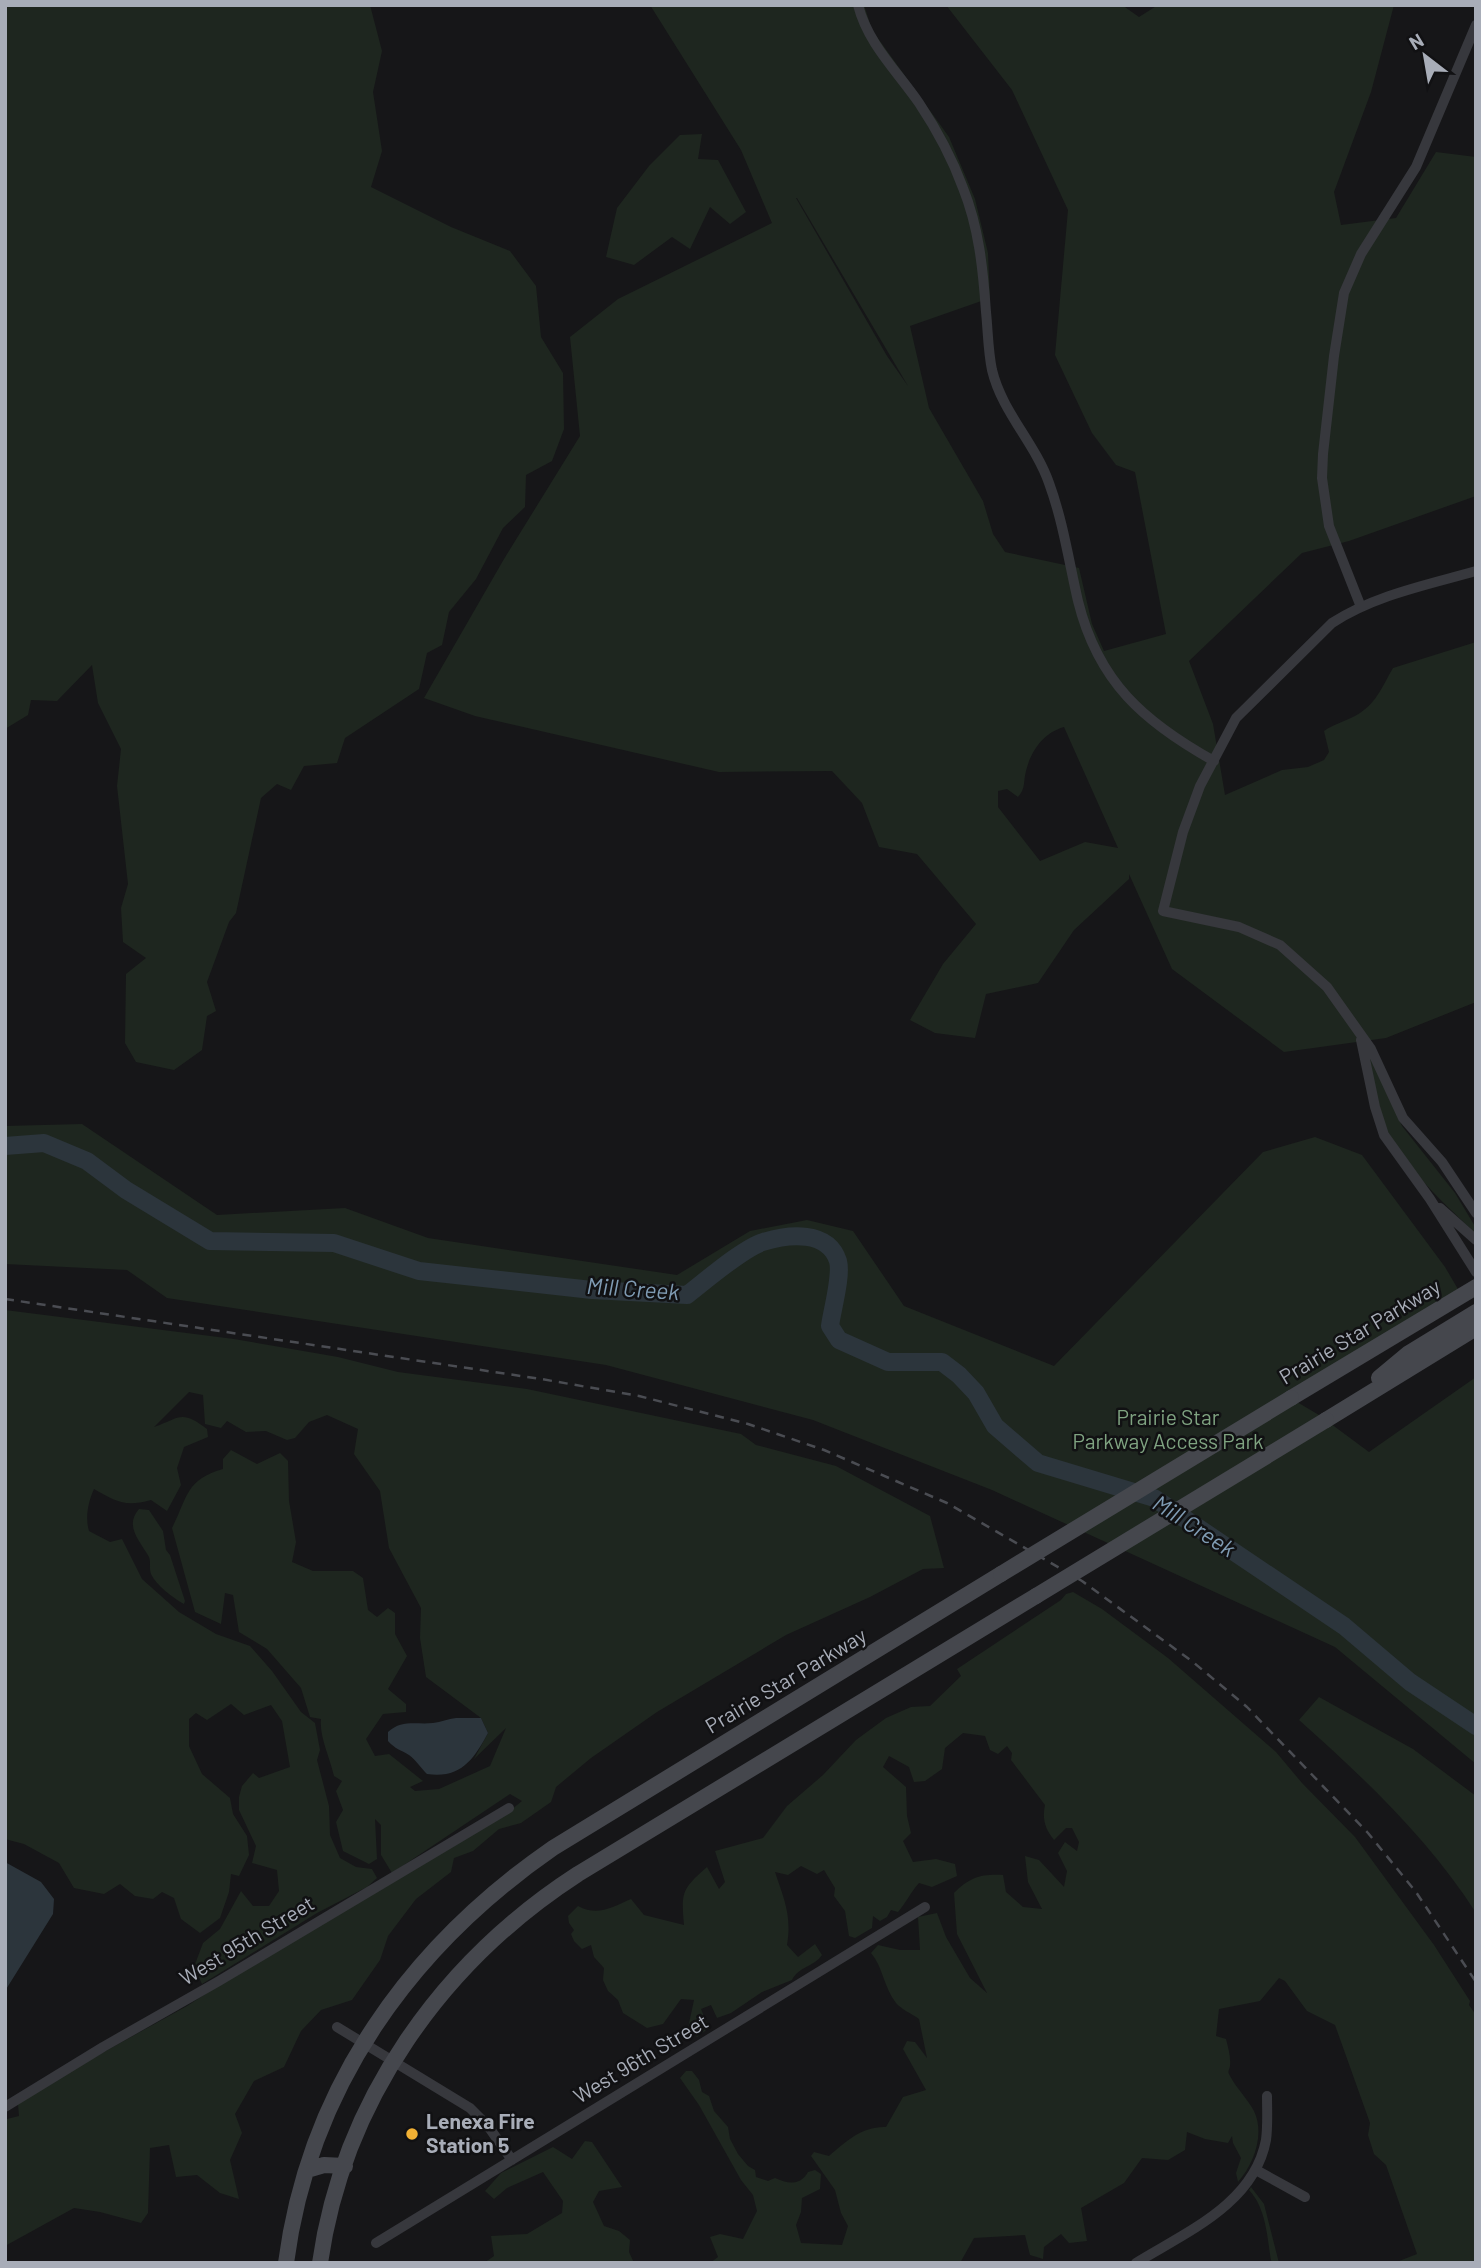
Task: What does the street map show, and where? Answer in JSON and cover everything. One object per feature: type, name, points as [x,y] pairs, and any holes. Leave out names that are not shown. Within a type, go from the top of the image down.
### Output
[{"type":"main road","name":"Prairie Star Parkway","points":[[286,2263],[306,2170],[333,2100],[363,2043],[386,2007],[432,1952],[485,1899],[530,1864],[1001,1574],[1476,1287]]},
{"type":"main road","points":[[1357,1400],[1409,1353],[1476,1312]]},
{"type":"main road","points":[[320,2263],[328,2220],[345,2166],[375,2093],[393,2060],[454,1978],[506,1927],[554,1889],[1476,1328]]},
{"type":"main road","points":[[306,2170],[324,2165],[345,2166]]},
{"type":"street","points":[[858,5],[875,44],[933,124],[952,160],[966,196],[976,225],[982,257],[992,369],[1000,397],[1049,481],[1079,604],[1104,667],[1125,695],[1150,720],[1180,742],[1214,761]]},
{"type":"street","points":[[1361,607],[1329,526],[1322,478],[1334,356],[1345,293],[1360,254],[1416,167],[1476,25]]},
{"type":"street","points":[[1476,571],[1361,607],[1332,623],[1236,718],[1200,786],[1183,832],[1163,911],[1239,928],[1280,945],[1327,987],[1371,1049],[1403,1118],[1442,1162],[1476,1213]]},
{"type":"street","points":[[1356,1028],[1364,1049],[1375,1107],[1384,1135],[1430,1199],[1476,1272]]},
{"type":"street","points":[[1430,1199],[1476,1240]]},
{"type":"street","name":"West 95th Street","points":[[5,2107],[509,1808]]},
{"type":"street","name":"West 96th Street","points":[[376,2243],[925,1907]]},
{"type":"street","points":[[337,2027],[458,2100],[479,2116],[512,2160]]},
{"type":"street","points":[[1136,2263],[1218,2212],[1238,2194],[1256,2170],[1266,2137],[1267,2096]]},
{"type":"street","points":[[1256,2170],[1304,2197]]},
{"type":"green space","points":[[5,5],[370,5],[382,51],[373,92],[382,151],[371,187],[451,227],[510,251],[536,286],[541,337],[563,373],[564,429],[552,461],[526,475],[525,507],[503,528],[476,579],[449,612],[442,645],[427,653],[419,689],[345,738],[337,763],[304,766],[291,790],[277,784],[261,798],[236,913],[229,922],[207,982],[216,1011],[207,1016],[202,1050],[174,1070],[136,1062],[125,1043],[126,974],[146,958],[123,942],[121,908],[128,884],[117,786],[121,749],[98,703],[92,665],[57,701],[31,700],[28,715],[5,729]]},
{"type":"green space","points":[[650,5],[864,5],[872,30],[949,137],[975,199],[988,253],[990,298],[910,326],[929,408],[983,501],[993,534],[1005,552],[1079,568],[1092,624],[1104,651],[1166,634],[1135,472],[1116,465],[1092,433],[1055,355],[1068,210],[1012,90],[946,5],[1122,5],[1139,17],[1158,5],[1394,5],[1371,92],[1334,192],[1341,225],[1396,218],[1436,152],[1476,157],[1476,496],[1349,541],[1302,553],[1189,661],[1213,724],[1225,795],[1282,770],[1308,767],[1324,760],[1329,752],[1324,731],[1366,709],[1393,668],[1476,642],[1476,1002],[1386,1038],[1284,1052],[1172,969],[1129,874],[1129,879],[1074,930],[1038,983],[986,994],[975,1038],[935,1033],[910,1020],[943,964],[976,924],[917,854],[879,847],[862,803],[832,771],[719,772],[475,716],[424,698],[504,559],[580,436],[570,337],[618,299],[772,223],[741,150]],"holes":[[[797,198],[908,386],[887,356]],[[1064,727],[1118,848],[1085,842],[1040,861],[998,807],[998,791],[1007,789],[1018,797],[1035,750],[1044,738]]]},
{"type":"green space","points":[[702,134],[698,159],[718,160],[746,212],[730,224],[710,207],[690,249],[672,237],[634,265],[606,257],[617,208],[649,166],[680,135]]},
{"type":"green space","points":[[1370,1056],[1402,1126],[1455,1193],[1476,1228],[1476,1234],[1425,1184],[1393,1141],[1379,1110],[1368,1057]]},
{"type":"green space","name":"Prairie Star Parkway Access Park","points":[[82,1124],[217,1215],[345,1208],[428,1238],[677,1275],[750,1231],[807,1220],[853,1231],[904,1306],[1054,1366],[1263,1152],[1315,1137],[1362,1155],[1445,1267],[1462,1296],[1297,1402],[1369,1452],[1476,1377],[1476,1764],[1335,1647],[992,1490],[813,1420],[606,1365],[167,1298],[127,1270],[5,1264],[5,1126]]},
{"type":"green space","points":[[5,1310],[234,1339],[338,1357],[398,1372],[527,1389],[741,1434],[756,1445],[836,1466],[930,1516],[944,1568],[923,1569],[870,1597],[786,1635],[657,1712],[591,1758],[556,1787],[551,1802],[521,1823],[499,1829],[473,1851],[454,1858],[451,1872],[416,1899],[388,1936],[380,1960],[352,2000],[321,2010],[301,2031],[284,2067],[254,2081],[235,2114],[242,2133],[230,2160],[239,2199],[220,2193],[197,2175],[176,2177],[169,2145],[150,2148],[148,2213],[141,2223],[74,2208],[5,2246],[5,2113],[7,2119],[19,2116],[18,2104],[93,2058],[187,2006],[522,1801],[510,1794],[392,1873],[381,1855],[381,1825],[375,1819],[377,1859],[369,1864],[343,1851],[336,1822],[343,1810],[336,1791],[342,1781],[334,1776],[323,1740],[321,1719],[310,1717],[301,1688],[267,1649],[239,1632],[233,1595],[225,1593],[221,1624],[195,1612],[172,1528],[194,1484],[201,1478],[223,1469],[223,1459],[231,1450],[257,1464],[280,1453],[288,1461],[289,1501],[296,1542],[292,1562],[313,1571],[353,1571],[363,1578],[368,1610],[377,1617],[388,1608],[395,1613],[395,1634],[407,1656],[388,1689],[406,1704],[406,1712],[383,1714],[366,1739],[375,1756],[389,1754],[423,1781],[410,1787],[415,1791],[439,1789],[490,1766],[506,1728],[474,1759],[488,1733],[481,1718],[426,1677],[420,1638],[421,1608],[389,1548],[380,1491],[354,1454],[358,1429],[327,1415],[309,1422],[295,1438],[287,1440],[266,1431],[246,1432],[227,1421],[221,1428],[205,1424],[203,1395],[189,1392],[154,1427],[175,1418],[186,1417],[207,1429],[208,1437],[184,1447],[177,1468],[181,1485],[167,1511],[151,1500],[121,1502],[94,1489],[88,1510],[89,1531],[110,1542],[122,1539],[142,1579],[179,1612],[216,1634],[250,1646],[272,1671],[301,1712],[315,1723],[320,1750],[317,1760],[329,1806],[330,1835],[340,1858],[356,1867],[372,1869],[377,1878],[367,1887],[317,1913],[202,1984],[194,1967],[203,1943],[220,1929],[241,1891],[253,1906],[269,1906],[279,1891],[277,1870],[252,1863],[256,1846],[239,1810],[242,1786],[253,1773],[259,1778],[290,1767],[282,1721],[271,1705],[244,1715],[231,1704],[207,1720],[196,1713],[189,1719],[189,1746],[202,1774],[230,1798],[233,1814],[247,1836],[249,1855],[239,1876],[231,1874],[229,1892],[220,1918],[200,1933],[181,1919],[174,1898],[162,1892],[153,1899],[135,1896],[120,1884],[104,1894],[74,1888],[59,1863],[24,1844],[5,1839]]},
{"type":"green space","points":[[139,1509],[149,1510],[163,1531],[166,1550],[170,1555],[184,1604],[165,1591],[151,1574],[149,1557],[133,1527]]},
{"type":"green space","points":[[1073,1592],[1102,1609],[1168,1658],[1276,1752],[1355,1837],[1434,1945],[1470,2001],[1469,2005],[1476,2015],[1476,2263],[1394,2263],[1417,2254],[1386,2165],[1374,2154],[1368,2135],[1370,2123],[1335,2025],[1307,2011],[1285,1981],[1279,1978],[1260,2001],[1219,2009],[1216,2036],[1226,2039],[1230,2059],[1229,2073],[1254,2111],[1258,2129],[1253,2158],[1238,2182],[1236,2173],[1241,2158],[1232,2136],[1228,2143],[1187,2132],[1185,2150],[1168,2160],[1142,2158],[1124,2183],[1081,2208],[1087,2241],[1069,2243],[1061,2234],[1044,2247],[1043,2259],[1030,2255],[1025,2235],[974,2238],[960,2263],[710,2263],[718,2257],[710,2237],[720,2234],[743,2239],[757,2211],[753,2195],[741,2180],[699,2105],[680,2078],[686,2071],[692,2071],[699,2080],[702,2092],[709,2096],[714,2111],[728,2127],[730,2139],[738,2154],[755,2170],[756,2177],[768,2181],[775,2178],[785,2182],[797,2182],[808,2172],[815,2170],[821,2174],[820,2189],[802,2198],[796,2225],[801,2243],[842,2245],[848,2226],[841,2213],[835,2190],[811,2156],[814,2152],[829,2156],[862,2132],[886,2127],[903,2097],[926,2090],[903,2049],[907,2041],[915,2042],[927,2058],[919,2019],[896,2003],[871,1953],[878,1945],[900,1950],[920,1950],[918,1917],[937,1913],[946,1937],[970,1978],[987,1993],[957,1934],[954,1893],[976,1878],[1003,1875],[1006,1892],[1023,1907],[1042,1909],[1028,1882],[1025,1856],[1039,1860],[1064,1887],[1067,1871],[1058,1853],[1065,1842],[1077,1851],[1079,1842],[1072,1828],[1066,1828],[1054,1840],[1045,1824],[1045,1805],[1011,1760],[1012,1753],[1007,1746],[998,1754],[990,1750],[985,1736],[963,1733],[945,1748],[942,1769],[925,1781],[914,1782],[909,1767],[889,1756],[883,1767],[906,1787],[907,1816],[911,1833],[903,1841],[913,1862],[936,1859],[955,1864],[957,1876],[932,1887],[919,1883],[898,1912],[891,1910],[887,1917],[880,1921],[873,1916],[872,1928],[855,1938],[849,1936],[845,1911],[834,1896],[835,1888],[824,1870],[817,1874],[801,1866],[788,1875],[775,1872],[788,1916],[787,1945],[798,1957],[815,1944],[822,1955],[792,1980],[762,1992],[731,2013],[717,2018],[711,2005],[701,2009],[709,2028],[697,2037],[688,2028],[694,2000],[681,1999],[663,2024],[647,2028],[623,2013],[618,2000],[608,1991],[603,1980],[604,1968],[594,1957],[591,1945],[582,1949],[574,1941],[571,1934],[574,1930],[568,1916],[578,1906],[599,1911],[631,1899],[644,1915],[684,1925],[683,1898],[692,1881],[707,1867],[719,1889],[725,1882],[715,1851],[763,1838],[787,1806],[823,1775],[856,1740],[886,1718],[911,1707],[930,1706],[961,1676],[957,1669],[1061,1600],[1066,1594]]},
{"type":"green space","points":[[1319,1697],[1413,1749],[1476,1796],[1476,1913],[1438,1860],[1394,1810],[1299,1720]]},
{"type":"green space","points":[[585,2141],[592,2142],[622,2187],[599,2191],[593,2202],[604,2226],[619,2231],[630,2240],[629,2252],[634,2263],[484,2263],[494,2256],[491,2236],[527,2234],[562,2213],[563,2201],[543,2172],[507,2188],[494,2199],[485,2191],[501,2173],[553,2147],[572,2159]]},
{"type":"green space","points":[[1251,2187],[1264,2204],[1279,2263],[1272,2263],[1265,2223],[1259,2205],[1249,2190]]},
{"type":"shaded area","points":[[456,1718],[481,1718],[488,1733],[472,1759],[458,1770],[439,1775],[427,1774],[412,1757],[388,1741],[388,1732],[399,1725],[433,1723]]},
{"type":"shaded area","points":[[5,1862],[41,1882],[54,1899],[53,1914],[5,1991]]},
{"type":"waterway","name":"Mill Creek","points":[[5,1146],[44,1143],[87,1161],[126,1190],[210,1241],[334,1243],[419,1271],[592,1290],[687,1295],[755,1245],[784,1237],[817,1239],[833,1251],[838,1261],[838,1284],[830,1326],[839,1340],[888,1362],[942,1362],[976,1393],[995,1426],[1038,1463],[1154,1498],[1344,1626],[1410,1682],[1476,1726]]},
{"type":"railway","points":[[5,1299],[639,1396],[748,1424],[824,1450],[947,1503],[1082,1581],[1193,1662],[1247,1707],[1368,1833],[1416,1892],[1476,1982]]},
{"type":"place","name":"Lenexa Fire Station 5","points":[[412,2134]]}]
